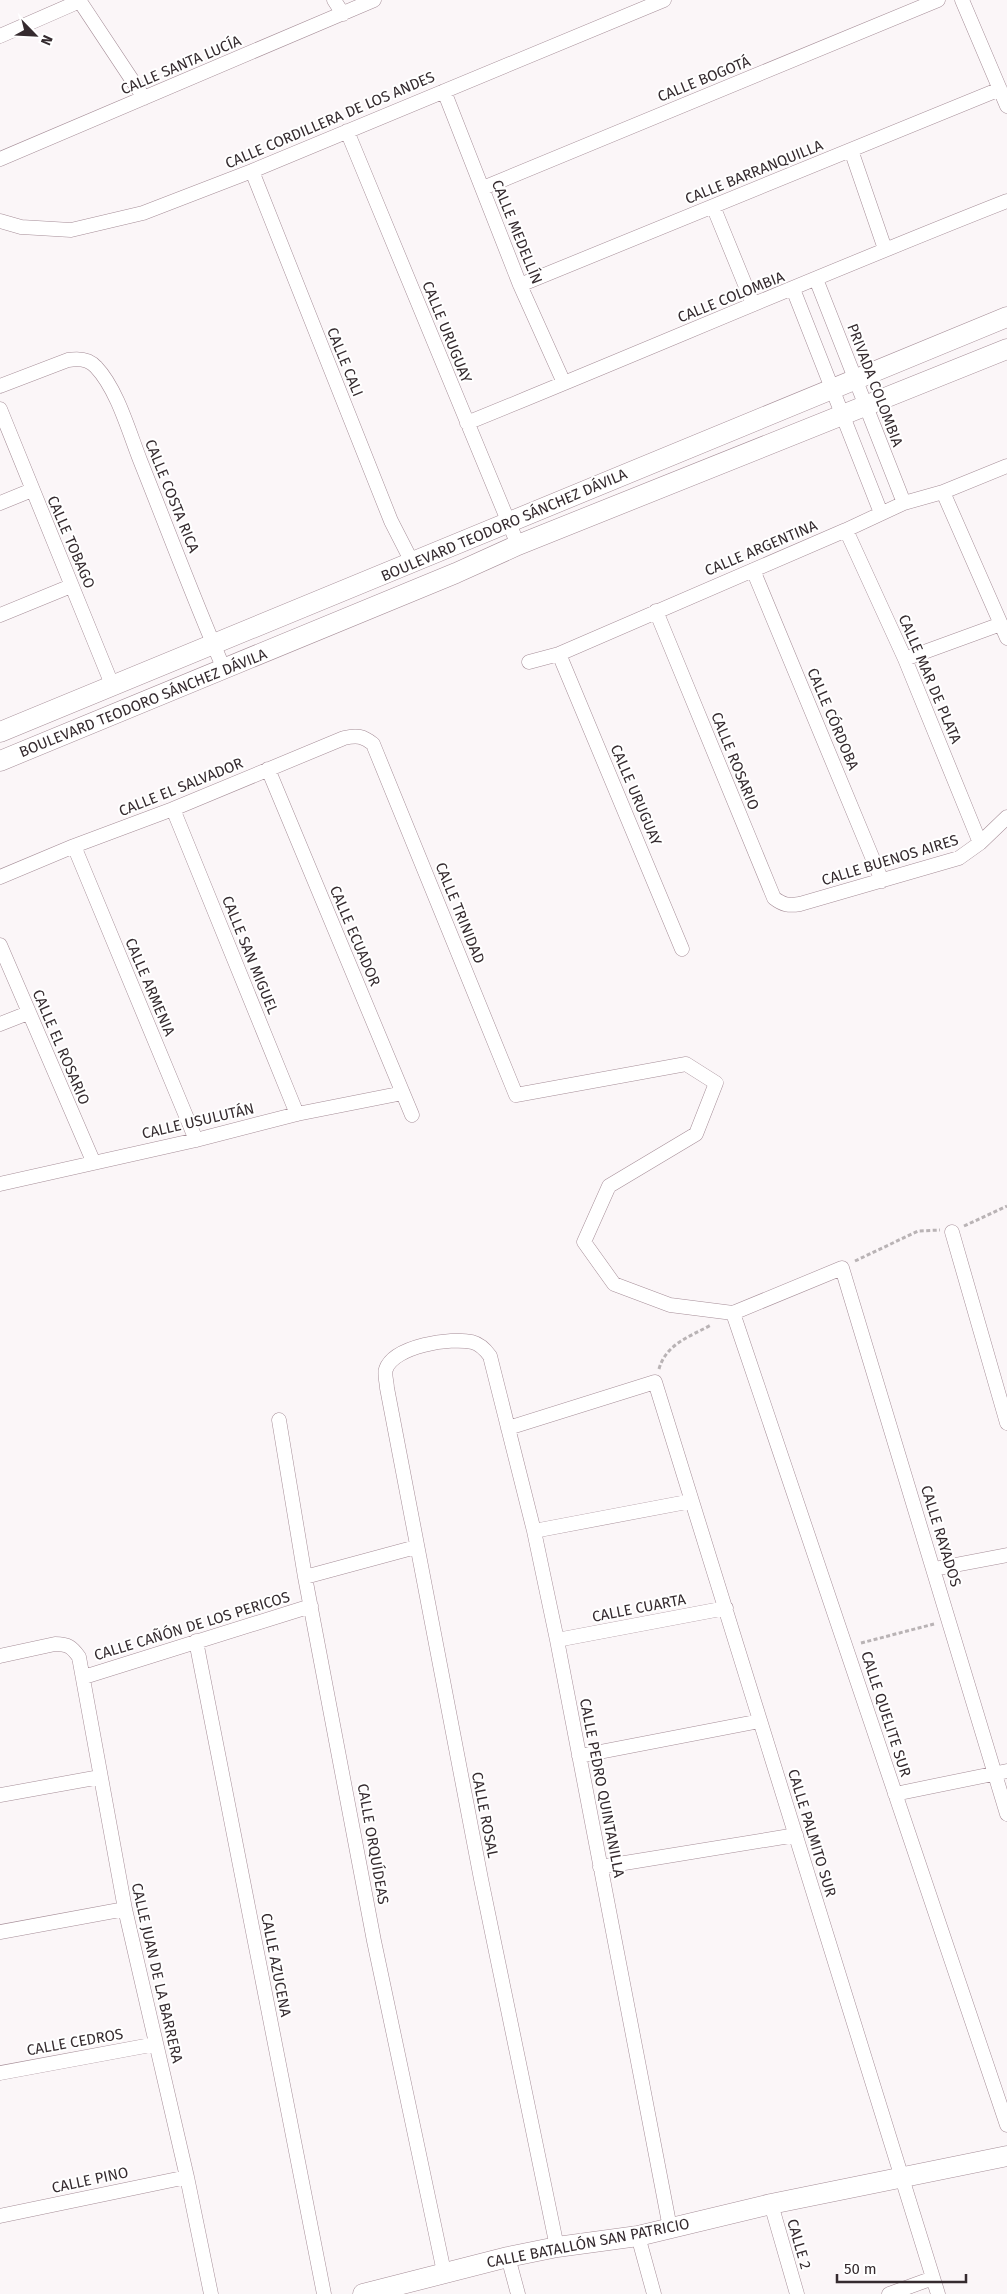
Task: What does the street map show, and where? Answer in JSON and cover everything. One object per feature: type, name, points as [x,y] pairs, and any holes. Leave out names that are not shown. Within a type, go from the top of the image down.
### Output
[{"type":"street","points":[[334,0],[342,14]]},
{"type":"street","name":"CALLE SANTA LUCÍA","points":[[0,159],[374,0]]},
{"type":"street","name":"CALLE CORDILLERA DE LOS ANDES","points":[[0,220],[21,227],[71,230],[143,213],[252,171],[664,0]]},
{"type":"street","name":"CALLE BOGOTÁ","points":[[482,188],[938,0]]},
{"type":"street","points":[[962,0],[1007,106]]},
{"type":"street","points":[[0,36],[80,1],[144,98]]},
{"type":"street","name":"CALLE BARRANQUILLA","points":[[520,285],[1000,88]]},
{"type":"street","name":"CALLE MEDELLÍN","points":[[444,91],[520,285],[564,384]]},
{"type":"street","name":"CALLE URUGUAY","points":[[347,131],[518,545]]},
{"type":"street","points":[[851,150],[885,249]]},
{"type":"street","name":"CALLE CALI","points":[[252,171],[392,521],[413,564]]},
{"type":"street","name":"CALLE COLOMBIA","points":[[467,423],[753,304],[794,289],[885,249],[1007,201]]},
{"type":"street","points":[[712,206],[753,304]]},
{"type":"street","name":"PRIVADA COLOMBIA","points":[[816,279],[904,503]]},
{"type":"street","points":[[794,289],[881,513]]},
{"type":"street","name":"BOULEVARD TEODORO SÁNCHEZ DÁVILA","points":[[0,732],[413,564],[508,521],[834,390],[856,379],[1007,317]]},
{"type":"street","name":"BOULEVARD TEODORO SÁNCHEZ DÁVILA","points":[[0,761],[456,573],[518,545],[1007,349]]},
{"type":"street","name":"CALLE COSTA RICA","points":[[0,386],[68,360],[87,360],[95,365],[106,381],[122,413],[224,669]]},
{"type":"street","name":"CALLE TOBAGO","points":[[0,409],[113,687]]},
{"type":"street","name":"CALLE ARGENTINA","points":[[529,662],[559,654],[904,503],[943,492],[1007,466]]},
{"type":"street","points":[[0,503],[32,490]]},
{"type":"street","points":[[943,492],[1007,638]]},
{"type":"street","name":"CALLE MAR DE PLATA","points":[[846,530],[905,659],[980,843]]},
{"type":"street","name":"CALLE CÓRDOBA","points":[[753,570],[882,881]]},
{"type":"street","points":[[0,615],[71,586]]},
{"type":"street","name":"CALLE ROSARIO","points":[[656,611],[774,898],[780,903],[790,906],[800,904]]},
{"type":"street","points":[[905,659],[1001,624]]},
{"type":"street","name":"CALLE URUGUAY","points":[[559,654],[682,949]]},
{"type":"street","name":"CALLE EL SALVADOR","points":[[0,877],[354,736],[364,736],[373,744]]},
{"type":"street","name":"CALLE TRINIDAD","points":[[373,744],[516,1095],[686,1064],[716,1083],[696,1134],[609,1186],[584,1242],[614,1284],[670,1305],[733,1313]]},
{"type":"street","name":"CALLE ECUADOR","points":[[268,769],[412,1115]]},
{"type":"street","name":"CALLE SAN MIGUEL","points":[[173,809],[297,1114]]},
{"type":"street","name":"CALLE BUENOS AIRES","points":[[800,904],[959,858],[980,843],[1007,817]]},
{"type":"street","name":"CALLE ARMENIA","points":[[74,846],[196,1140]]},
{"type":"street","name":"CALLE EL ROSARIO","points":[[0,945],[93,1161]]},
{"type":"street","points":[[0,1024],[28,1013]]},
{"type":"street","name":"CALLE USULUTÁN","points":[[0,1184],[93,1161],[196,1140],[297,1114],[403,1093]]},
{"type":"street","points":[[952,1232],[1007,1423]]},
{"type":"street","points":[[733,1313],[842,1268]]},
{"type":"street","name":"CALLE RAYADOS","points":[[842,1268],[934,1569],[1000,1773],[1007,1814]]},
{"type":"street","name":"CALLE QUELITE SUR","points":[[733,1313],[1007,2126]]},
{"type":"street","name":"CALLE ROSAL","points":[[490,1356],[482,1346],[472,1342],[454,1340],[429,1344],[402,1352],[391,1359],[385,1370],[416,1547],[481,1879],[557,2247]]},
{"type":"street","name":"CALLE PEDRO QUINTANILLA","points":[[490,1356],[534,1531],[557,1640],[670,2228]]},
{"type":"street","points":[[508,1428],[655,1382]]},
{"type":"street","name":"CALLE PALMITO SUR","points":[[655,1382],[938,2294]]},
{"type":"street","name":"CALLE ORQUÍDEAS","points":[[279,1420],[305,1577],[374,1942],[444,2272]]},
{"type":"street","points":[[534,1531],[692,1501]]},
{"type":"street","name":"CALLE CAÑÓN DE LOS PERICOS","points":[[305,1577],[416,1547]]},
{"type":"street","points":[[934,1569],[1007,1555]]},
{"type":"street","name":"CALLE CAÑÓN DE LOS PERICOS","points":[[84,1677],[311,1606]]},
{"type":"street","name":"CALLE CUARTA","points":[[557,1640],[726,1608]]},
{"type":"street","name":"CALLE AZUCENA","points":[[196,1641],[324,2294]]},
{"type":"street","name":"CALLE JUAN DE LA BARRERA","points":[[0,1656],[56,1644],[65,1644],[73,1648],[79,1658],[125,1909],[187,2177],[211,2294]]},
{"type":"street","points":[[579,1756],[760,1721]]},
{"type":"street","points":[[895,1794],[1000,1773]]},
{"type":"street","points":[[0,1795],[100,1777]]},
{"type":"street","points":[[600,1867],[796,1835]]},
{"type":"street","points":[[0,1932],[125,1909]]},
{"type":"street","name":"CALLE CEDROS","points":[[0,2073],[156,2044]]},
{"type":"street","name":"CALLE BATALLÓN SAN PATRICIO","points":[[367,2294],[444,2272],[508,2257],[557,2247],[638,2236],[771,2204],[1007,2156]]},
{"type":"street","name":"CALLE PINO","points":[[0,2216],[187,2177]]},
{"type":"street","name":"CALLE 2","points":[[771,2204],[797,2294]]},
{"type":"street","points":[[638,2236],[654,2294]]},
{"type":"street","points":[[508,2257],[518,2294]]},
{"type":"street","points":[[889,2294],[933,2278]]},
{"type":"path","points":[[842,1268],[918,1231],[934,1229],[952,1232],[1007,1206]]},
{"type":"path","points":[[655,1382],[662,1358],[668,1349],[733,1313]]},
{"type":"path","points":[[847,1647],[950,1620]]}]
